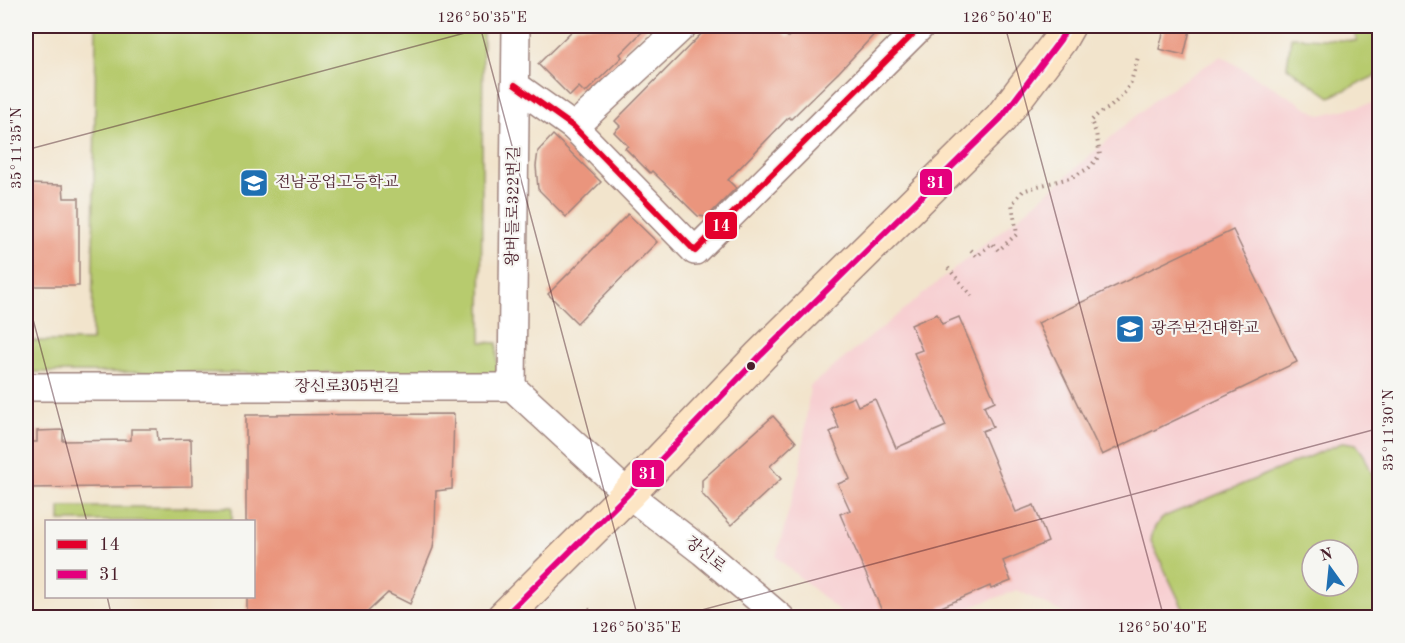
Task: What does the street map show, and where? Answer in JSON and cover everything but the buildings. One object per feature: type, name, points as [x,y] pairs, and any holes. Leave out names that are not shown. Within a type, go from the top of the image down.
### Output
[{"type":"main road","points":[[503,618],[628,494],[761,355],[1001,118],[1068,26]]},
{"type":"street","name":"왕버들로322번길","points":[[512,387],[516,26]]},
{"type":"street","points":[[574,127],[683,26]]},
{"type":"street","points":[[515,85],[574,127],[695,251],[921,26]]},
{"type":"street","name":"장신로305번길","points":[[26,387],[512,387]]},
{"type":"street","points":[[512,387],[628,494]]},
{"type":"street","name":"장신로","points":[[628,494],[703,552],[781,618]]},
{"type":"path","points":[[971,250],[977,256],[992,243],[998,250],[1017,234],[1012,204],[1023,191],[1070,178],[1089,168],[1100,155],[1091,121],[1123,95],[1131,82],[1138,57]]},
{"type":"path","points":[[948,268],[972,296]]},
{"type":"path","points":[[588,609],[593,615],[591,618]]},
{"type":"shaded area","name":"광주보건대학교","points":[[1221,56],[1320,115],[1374,103],[1379,109],[1379,617],[1071,617],[1017,590],[944,617],[846,617],[776,557],[800,470],[810,386],[1028,209],[1160,95]]},
{"type":"green space","name":"전남공업고등학교","points":[[96,26],[483,26],[481,342],[497,343],[497,374],[26,372],[26,341],[92,341]]},
{"type":"green space","points":[[1357,26],[1379,26],[1379,76],[1330,97],[1287,67],[1291,37],[1356,41]]},
{"type":"green space","points":[[1344,442],[1356,444],[1364,455],[1379,490],[1379,617],[1187,617],[1151,541],[1152,533],[1166,516]]},
{"type":"green space","points":[[60,507],[232,507],[232,520],[60,520]]},
{"type":"transit line","name":"14","points":[[515,85],[574,127],[695,251],[921,26]]},
{"type":"transit line","name":"31","points":[[503,618],[628,494],[761,355],[1001,118],[1068,26]]},
{"type":"place","name":"전남공업고등학교","points":[[254,183]]},
{"type":"place","name":"광주보건대학교","points":[[1130,329]]}]
